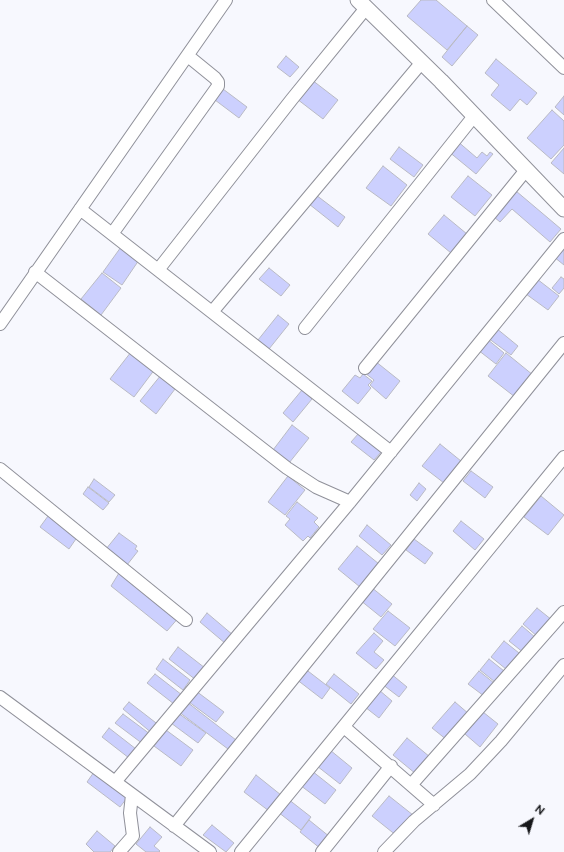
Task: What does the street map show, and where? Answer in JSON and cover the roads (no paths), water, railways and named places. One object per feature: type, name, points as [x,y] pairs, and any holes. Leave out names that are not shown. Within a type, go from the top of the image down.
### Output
[{"type":"street","points":[[0,324],[226,0]]},
{"type":"street","points":[[493,0],[564,68]]},
{"type":"street","points":[[158,270],[292,99],[362,4],[422,62],[564,209]]},
{"type":"street","points":[[112,234],[216,91],[218,82],[215,78],[188,56]]},
{"type":"street","points":[[212,312],[422,62]]},
{"type":"street","points":[[305,328],[474,116]]},
{"type":"street","points":[[365,368],[526,170]]},
{"type":"street","points":[[80,209],[391,452]]},
{"type":"street","points":[[116,782],[350,502],[564,239]]},
{"type":"street","points":[[35,272],[287,468],[316,488],[350,502]]},
{"type":"street","points":[[174,826],[564,343]]},
{"type":"street","points":[[241,852],[564,457]]},
{"type":"street","points":[[0,469],[186,620]]},
{"type":"street","points":[[411,785],[564,612]]},
{"type":"street","points":[[384,852],[414,821],[470,774],[501,741],[564,665]]},
{"type":"street","points":[[0,697],[116,782],[174,826],[202,850]]},
{"type":"street","points":[[344,727],[391,766],[434,805]]},
{"type":"street","points":[[322,852],[391,766]]},
{"type":"street","points":[[119,852],[133,836],[130,813],[132,795]]}]
